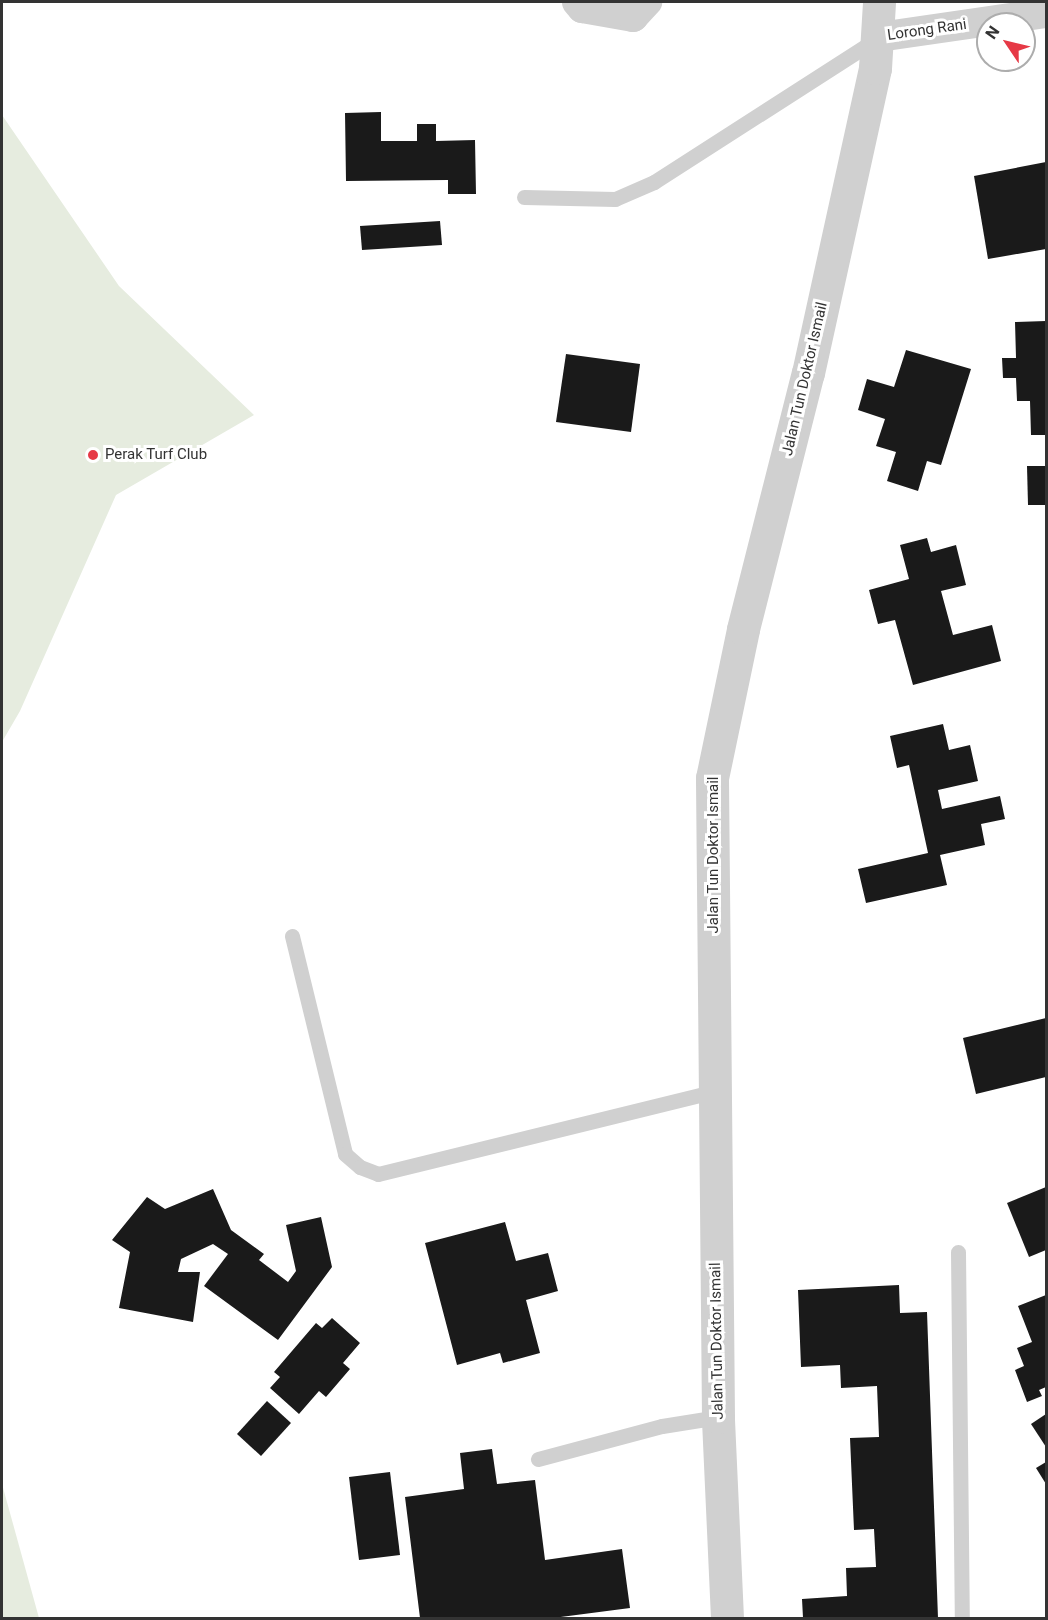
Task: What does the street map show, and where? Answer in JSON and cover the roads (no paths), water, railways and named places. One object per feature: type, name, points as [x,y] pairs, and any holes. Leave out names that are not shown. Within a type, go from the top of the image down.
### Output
[{"type":"street","points":[[577,2],[582,8],[633,17],[647,2]]},
{"type":"street","name":"Jalan Tun Doktor Ismail","points":[[727,1618],[718,1418],[712,778],[743,629],[808,373],[879,37],[879,2]]},
{"type":"street","name":"Lorong Rani","points":[[879,37],[1047,13]]},
{"type":"lane","points":[[524,197],[615,199],[654,183],[879,37]]},
{"type":"lane","points":[[292,936],[345,1154],[378,1174],[715,1091]]},
{"type":"lane","points":[[958,1252],[962,1618]]},
{"type":"lane","points":[[538,1459],[662,1426],[718,1418]]},
{"type":"place","name":"Perak Turf Club","points":[[93,455]]}]
